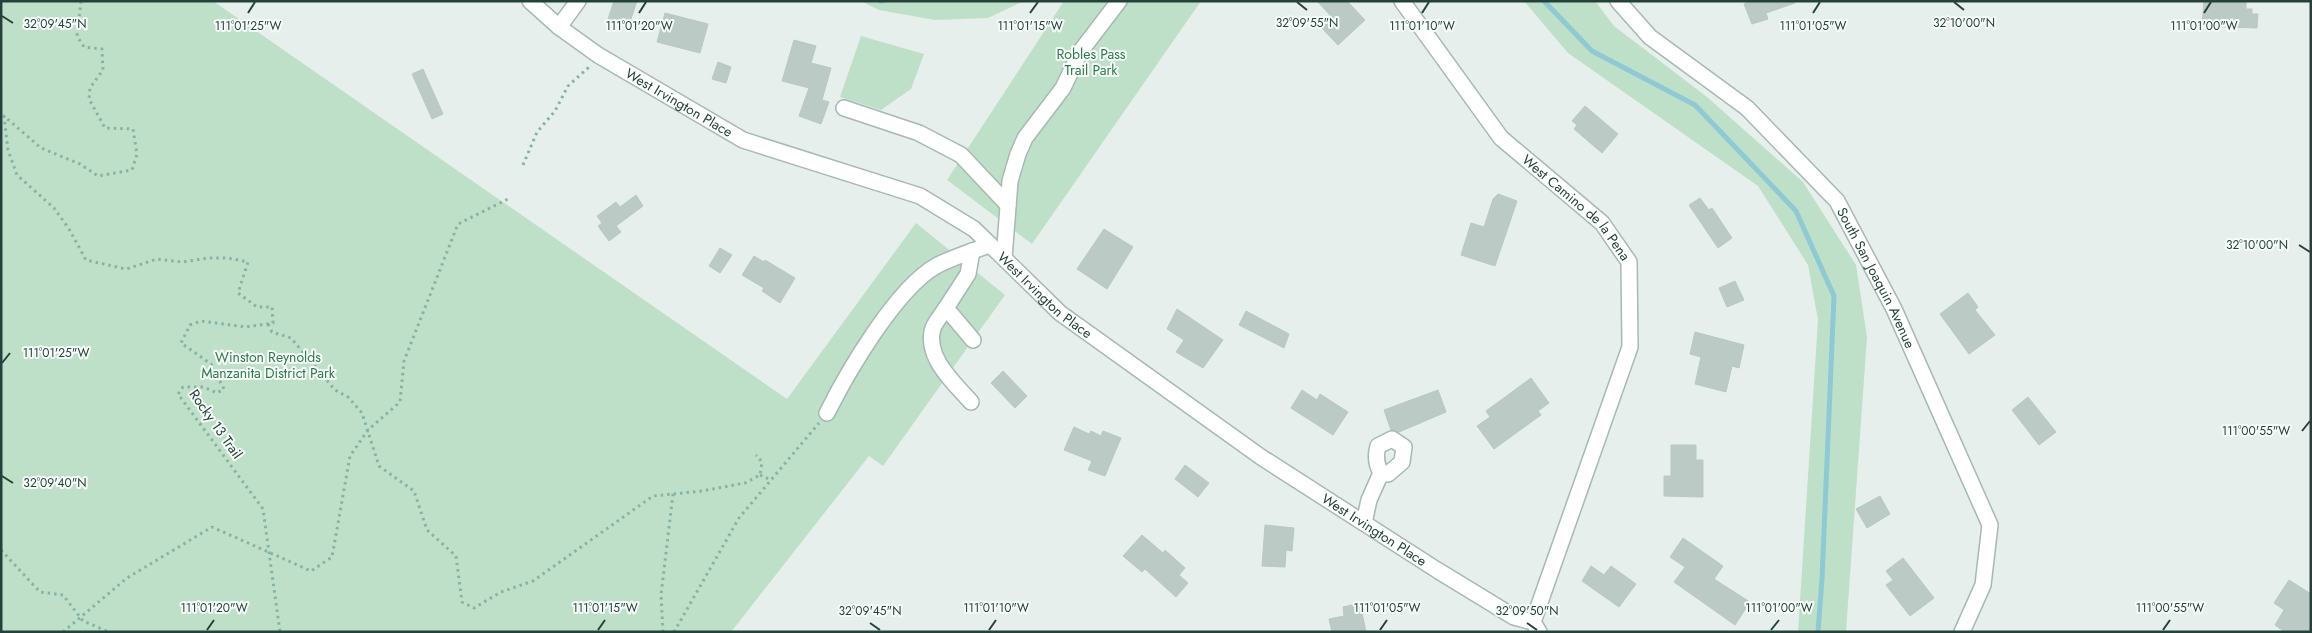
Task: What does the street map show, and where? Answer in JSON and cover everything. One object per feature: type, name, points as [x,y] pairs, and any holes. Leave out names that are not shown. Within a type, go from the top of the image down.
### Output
[{"type":"street","name":"West Irvington Place","points":[[530,1],[559,27],[598,55],[743,140],[920,196],[974,229],[1060,313],[1261,457],[1514,617],[1536,627]]},
{"type":"street","points":[[559,27],[578,1]]},
{"type":"street","points":[[1004,258],[1010,181],[1025,138],[1063,88],[1080,52],[1119,1]]},
{"type":"street","name":"West Camino de la Pena","points":[[1402,1],[1501,138],[1602,223],[1629,262],[1630,347],[1536,627]]},
{"type":"street","name":"South San Joaquin Avenue","points":[[1618,1],[1650,37],[1747,108],[1837,201],[1894,309],[1990,525],[1983,585],[1962,632]]},
{"type":"street","points":[[844,108],[919,133],[961,154],[1008,205]]},
{"type":"street","points":[[827,413],[864,347],[902,299],[935,267],[990,245]]},
{"type":"street","points":[[971,402],[947,375],[933,350],[933,328],[968,274],[972,252]]},
{"type":"street","points":[[946,308],[973,340]]},
{"type":"street","points":[[1364,523],[1369,500],[1381,474]]},
{"type":"path","points":[[81,1],[77,36],[84,47],[102,49],[102,70],[90,88],[89,99],[105,128],[133,129],[137,154],[132,170],[98,176],[80,164],[42,148],[4,116],[8,150],[17,175],[54,208],[70,229],[86,260],[126,269],[157,259],[183,262],[208,258],[228,258],[248,262],[238,293],[257,307],[272,307],[273,323],[268,324],[272,332],[291,338],[335,390],[348,397],[362,413],[379,466],[414,492],[427,530],[456,556],[462,602],[474,608],[501,592],[533,580],[653,496],[745,483],[760,475]]},
{"type":"path","points":[[523,165],[537,132],[555,110],[568,86],[598,55]]},
{"type":"path","points":[[63,632],[127,578],[212,527],[311,571],[332,557],[350,456],[368,430],[400,402],[404,361],[458,224],[510,198]]},
{"type":"path","name":"Rocky 13 Trail","points":[[268,324],[246,327],[201,321],[190,325],[181,343],[211,364],[224,389],[217,393],[204,387],[183,387],[178,394],[263,509],[280,632]]},
{"type":"path","points":[[674,632],[739,518],[827,413]]},
{"type":"path","points":[[756,455],[762,462],[760,475]]},
{"type":"path","points":[[760,475],[771,480]]},
{"type":"path","points":[[663,632],[661,595],[673,494]]},
{"type":"path","points":[[1,550],[40,592],[63,595],[81,618],[109,632]]},
{"type":"green space","name":"Winston Reynolds Manzanita District Park","points":[[3,1],[213,1],[787,399],[916,223],[1005,295],[883,466],[869,456],[731,632],[1,632]]},
{"type":"green space","points":[[861,1],[1024,1],[988,18],[935,20],[879,10]]},
{"type":"green space","name":"Robles Pass Trail Park","points":[[1064,1],[1201,1],[1032,244],[947,180]]},
{"type":"green space","points":[[1524,1],[1595,1],[1614,26],[1707,97],[1803,182],[1856,265],[1867,337],[1846,632],[1798,632],[1818,320],[1808,265],[1758,186],[1568,53]]},
{"type":"green space","points":[[861,36],[924,54],[911,89],[881,110],[840,97]]},
{"type":"building","points":[[614,1],[637,1],[629,25],[608,19]]},
{"type":"building","points":[[1317,1],[1347,1],[1365,20],[1338,45],[1319,25],[1330,15]]},
{"type":"building","points":[[1751,1],[1795,1],[1795,3],[1766,13],[1768,19],[1752,24],[1744,4]]},
{"type":"building","points":[[2204,1],[2246,1],[2246,9],[2252,9],[2252,14],[2258,14],[2257,28],[2202,26]]},
{"type":"building","points":[[665,13],[708,24],[700,53],[657,42]]},
{"type":"building","points":[[794,40],[816,46],[811,63],[831,68],[822,100],[829,102],[821,124],[799,116],[809,88],[782,81]]},
{"type":"building","points":[[718,62],[731,67],[726,83],[712,79]]},
{"type":"building","points":[[423,69],[443,114],[432,119],[412,74]]},
{"type":"building","points":[[1585,106],[1618,134],[1602,153],[1574,129],[1577,125],[1572,121]]},
{"type":"building","points":[[1498,194],[1517,201],[1495,266],[1461,255],[1471,223],[1484,227],[1493,199]]},
{"type":"building","points":[[636,195],[643,206],[616,226],[621,232],[609,241],[598,226],[602,223],[597,216],[616,202],[620,207]]},
{"type":"building","points":[[1700,198],[1709,210],[1712,208],[1732,238],[1718,248],[1689,205]]},
{"type":"building","points":[[1104,229],[1133,247],[1107,289],[1077,269]]},
{"type":"building","points":[[720,248],[732,255],[720,273],[709,266]]},
{"type":"building","points":[[754,256],[764,262],[765,260],[795,278],[780,303],[762,291],[764,288],[742,275]]},
{"type":"building","points":[[1735,281],[1744,300],[1727,307],[1719,288]]},
{"type":"building","points":[[1968,293],[1978,307],[1975,310],[1995,335],[1969,354],[1940,314]]},
{"type":"building","points":[[1177,309],[1223,340],[1203,368],[1176,352],[1184,340],[1167,329]]},
{"type":"building","points":[[1246,311],[1289,334],[1284,348],[1239,325]]},
{"type":"building","points":[[1695,332],[1744,345],[1739,368],[1732,366],[1726,392],[1695,384],[1701,357],[1690,354]]},
{"type":"building","points":[[1003,371],[1027,396],[1015,408],[991,383]]},
{"type":"building","points":[[1531,378],[1549,403],[1538,411],[1541,415],[1494,449],[1477,426],[1490,417],[1486,411]]},
{"type":"building","points":[[1302,390],[1317,400],[1320,394],[1348,412],[1333,435],[1291,408]]},
{"type":"building","points":[[1438,390],[1446,412],[1399,432],[1391,430],[1384,410]]},
{"type":"building","points":[[2028,397],[2056,432],[2039,445],[2012,410]]},
{"type":"building","points":[[1074,427],[1089,434],[1091,431],[1101,436],[1103,431],[1121,438],[1105,476],[1088,470],[1092,461],[1064,450]]},
{"type":"building","points":[[1671,445],[1696,445],[1696,460],[1703,460],[1703,497],[1664,496],[1664,476],[1671,476]]},
{"type":"building","points":[[1185,465],[1209,483],[1198,497],[1175,479]]},
{"type":"building","points":[[1880,496],[1890,514],[1867,528],[1856,509]]},
{"type":"building","points":[[1265,525],[1294,528],[1292,551],[1286,550],[1285,567],[1262,566]]},
{"type":"building","points":[[1142,535],[1163,553],[1165,550],[1185,568],[1179,575],[1188,583],[1176,597],[1145,569],[1142,572],[1123,556]]},
{"type":"building","points":[[1683,538],[1723,566],[1714,579],[1750,602],[1735,625],[1674,582],[1685,567],[1670,557]]},
{"type":"building","points":[[1903,558],[1934,598],[1910,616],[1886,585],[1893,580],[1886,571]]},
{"type":"building","points":[[1591,566],[1604,575],[1611,566],[1636,584],[1619,607],[1582,581]]},
{"type":"building","points":[[2289,580],[2311,594],[2311,632],[2285,632],[2275,625],[2284,610],[2274,603]]},
{"type":"building","points":[[1360,603],[1366,632],[1332,632],[1329,619],[1344,616],[1343,607]]},
{"type":"waterway","points":[[1544,1],[1592,51],[1695,105],[1796,211],[1834,296],[1818,632]]}]
